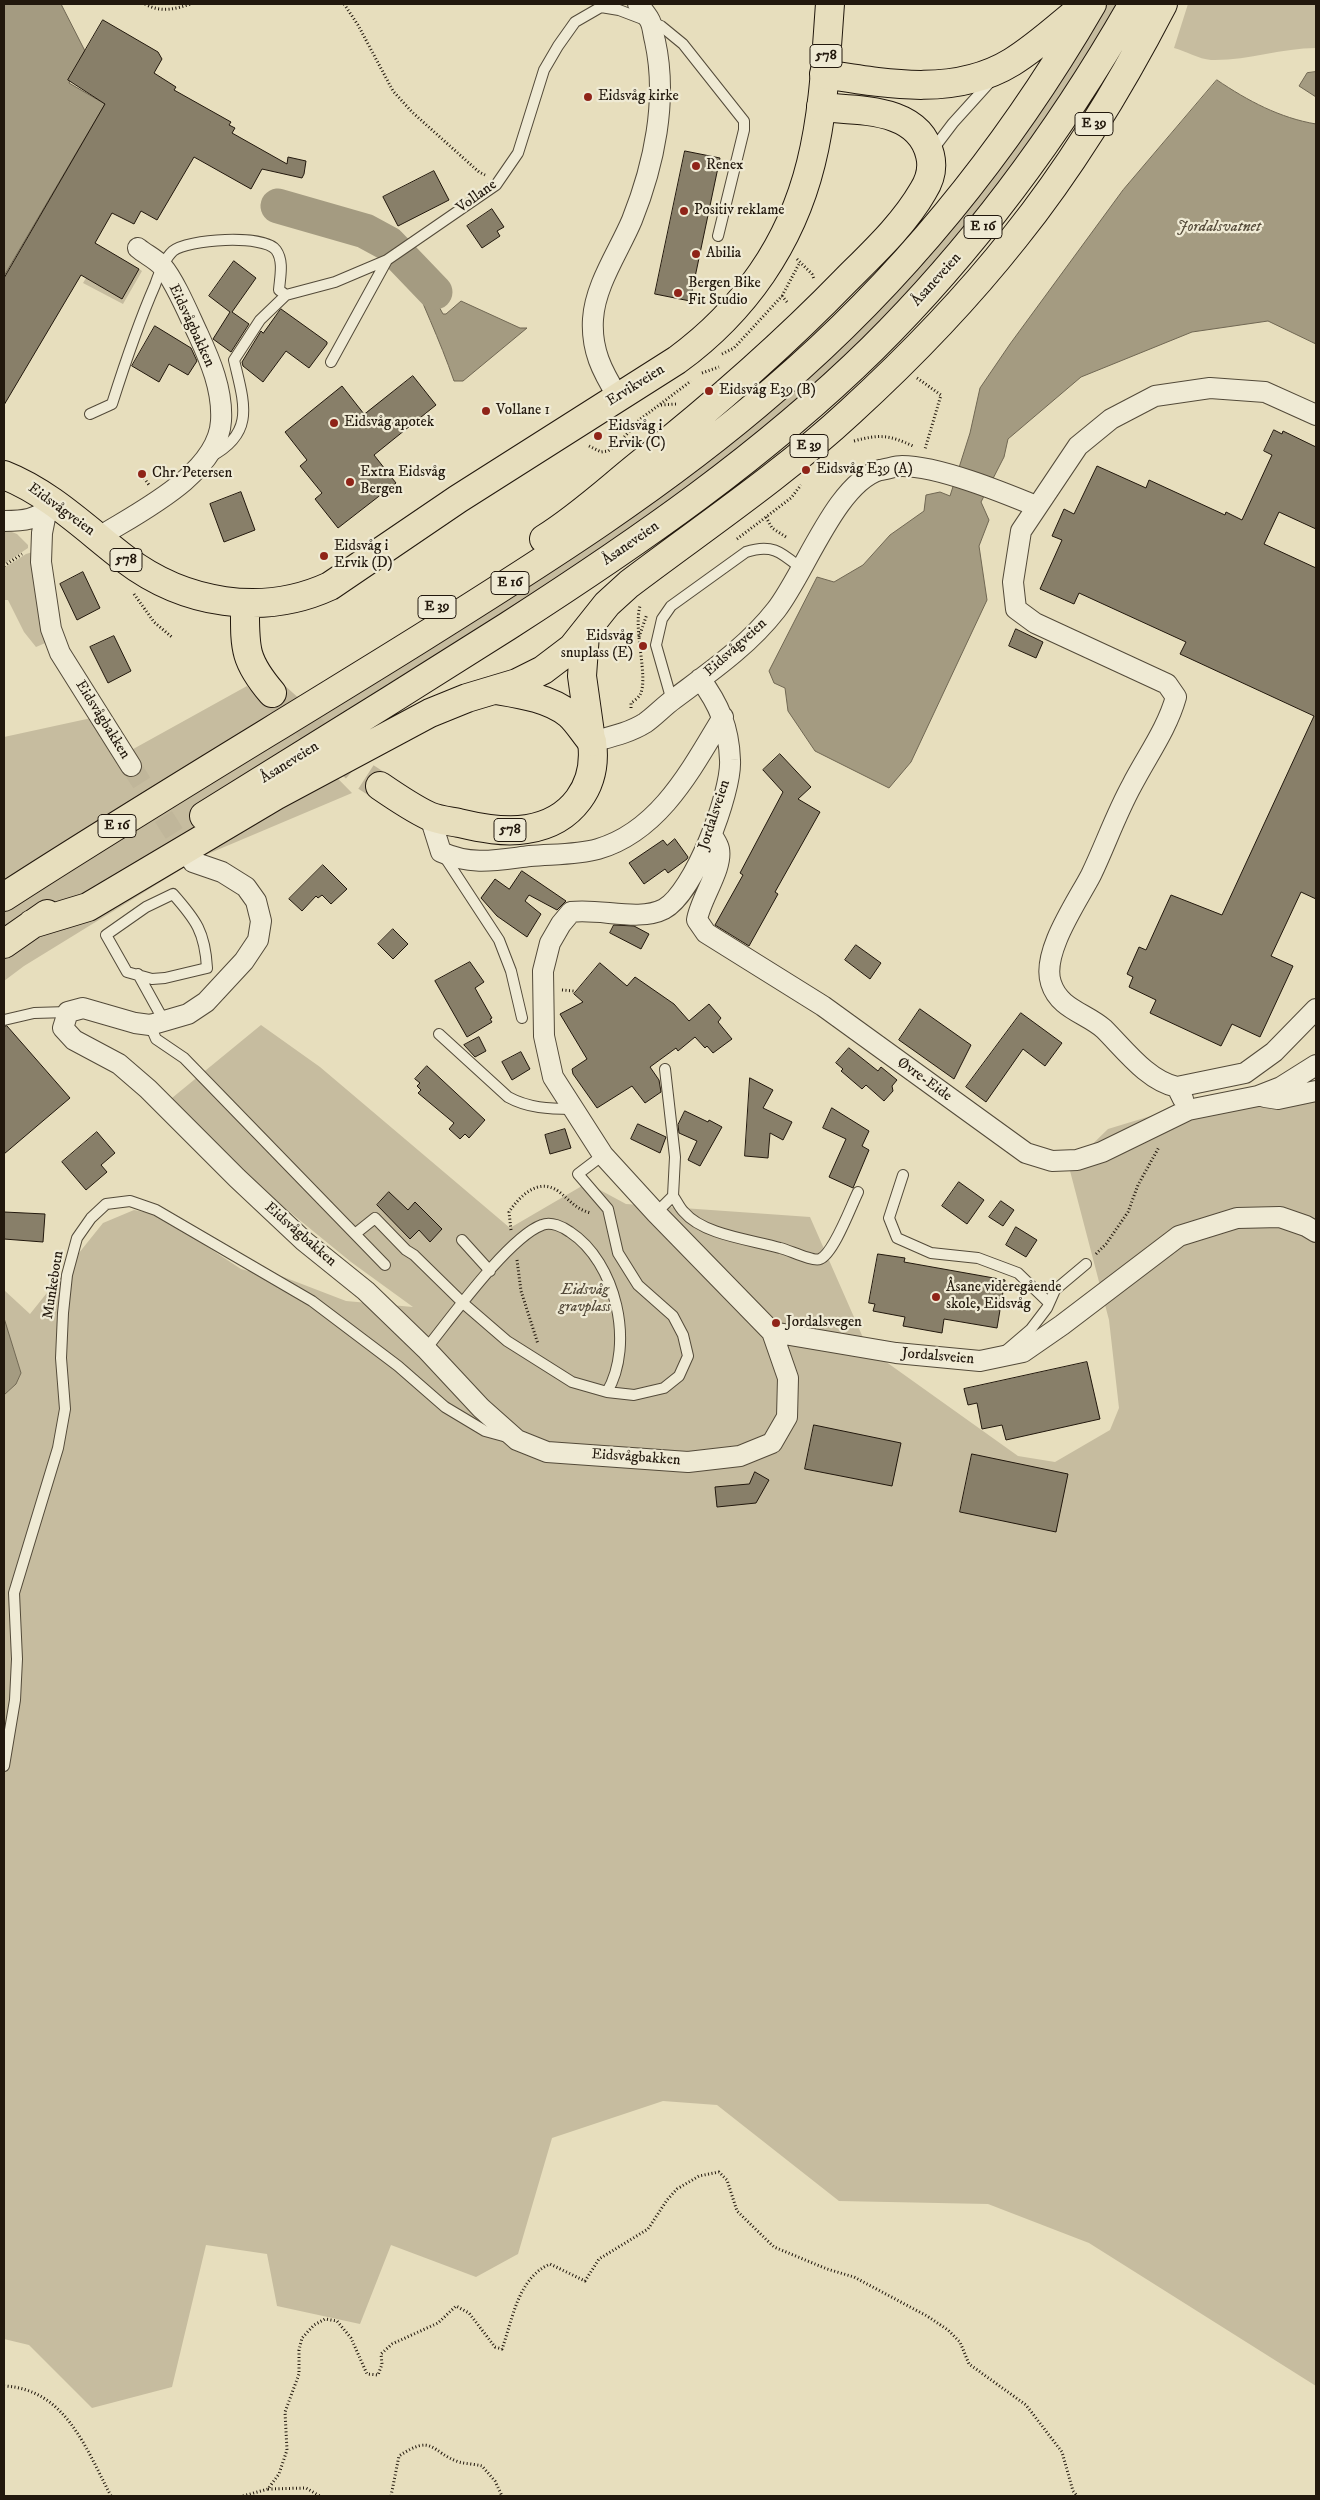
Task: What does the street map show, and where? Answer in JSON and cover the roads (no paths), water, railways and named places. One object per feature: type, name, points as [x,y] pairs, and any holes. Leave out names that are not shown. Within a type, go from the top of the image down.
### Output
[{"type":"main road","name":"Ervikveien","points":[[245,604],[279,602],[307,596],[330,586],[374,554],[677,360],[704,340],[750,291],[786,233],[802,194],[811,163],[821,108],[830,4]]},
{"type":"main road","points":[[824,74],[914,86],[944,84],[992,72],[1012,62],[1086,4]]},
{"type":"main road","name":"E 16","points":[[4,897],[558,552],[623,506],[776,389],[872,298],[956,204],[1015,125],[1056,64],[1092,4]]},
{"type":"main road","name":"Åsaneveien","points":[[4,944],[32,924],[588,574],[700,495],[788,425],[872,349],[942,275],[1005,199],[1084,86],[1133,4]]},
{"type":"main road","name":"E 39","points":[[585,634],[607,604],[629,584],[776,474],[849,413],[912,352],[965,295],[1015,237],[1069,164],[1122,79],[1163,4]]},
{"type":"main road","points":[[821,108],[879,113],[902,120],[922,137],[930,154]]},
{"type":"main road","name":"E 39","points":[[230,756],[259,720],[551,535],[738,384],[820,307],[902,220],[929,180],[930,154]]},
{"type":"main road","name":"Eidsvågveien","points":[[4,475],[24,483],[126,560],[154,578],[194,594],[245,604]]},
{"type":"main road","points":[[245,604],[246,654],[254,672],[272,693]]},
{"type":"main road","points":[[32,924],[88,907],[220,828],[405,726],[449,704],[517,683],[543,670],[559,660],[585,634]]},
{"type":"main road","points":[[585,634],[582,676],[592,742]]},
{"type":"main road","points":[[494,690],[537,698],[557,707],[570,715],[592,742]]},
{"type":"main road","name":"578","points":[[380,786],[430,816],[500,830],[527,829],[548,823],[566,813],[583,795],[592,772],[592,742]]},
{"type":"street","name":"Vollane","points":[[618,397],[602,372],[594,351],[592,318],[599,292],[632,220],[652,159],[660,102],[658,55],[650,20],[638,4]]},
{"type":"street","name":"Eidsvågbakken","points":[[98,537],[162,500],[200,463],[214,445],[221,422],[219,393],[209,358],[184,305],[162,267],[138,248]]},
{"type":"street","points":[[1316,415],[1265,392],[1210,388],[1156,396],[1111,419],[1078,446],[1036,506],[1021,531],[1013,582],[1016,609],[1035,623],[1167,684],[1176,697],[1171,715],[1131,786],[1091,874],[1050,955],[1051,983],[1063,1004],[1095,1021],[1146,1071],[1165,1085],[1177,1087],[1245,1073],[1274,1052],[1316,1009]]},
{"type":"street","name":"Eidsvågveien","points":[[592,742],[632,730],[646,723],[761,628],[803,570],[840,503],[862,478],[879,471],[902,466],[920,468],[1000,491],[1036,506]]},
{"type":"street","name":"Eidsvågbakken","points":[[52,503],[45,518],[42,533],[41,562],[52,629],[60,653],[131,766]]},
{"type":"street","points":[[4,522],[29,520],[42,514],[52,503]]},
{"type":"street","name":"Jordalsveien","points":[[700,680],[716,699],[723,717],[731,762],[712,835],[686,888],[664,909],[642,915],[588,910],[571,912],[561,924],[550,943],[543,971],[544,1036],[552,1077],[603,1155],[656,1214],[772,1332],[896,1353],[980,1361],[1023,1352],[1062,1326],[1179,1236],[1237,1218],[1280,1217],[1306,1226],[1316,1232]]},
{"type":"street","points":[[430,816],[441,852],[458,859],[479,862],[597,849],[619,841],[661,809],[673,796],[723,717]]},
{"type":"street","name":"Øvre-Eide","points":[[712,835],[719,850],[717,868],[698,908],[696,920],[706,933],[823,1006],[852,1029],[1026,1153],[1052,1161],[1077,1160],[1102,1152],[1188,1110],[1211,1103],[1258,1096],[1281,1087],[1316,1065]]},
{"type":"street","points":[[68,1012],[83,1008],[135,1023],[157,1023],[188,1014],[206,1002],[244,961],[258,940],[261,921],[256,901],[246,887],[222,872],[193,862]]},
{"type":"street","name":"Eidsvågbakken","points":[[68,1012],[63,1028],[74,1040],[119,1064],[148,1088],[304,1241],[366,1291],[426,1349],[481,1408],[517,1440],[547,1452],[688,1462],[740,1456],[772,1443],[787,1417],[788,1378],[772,1332]]},
{"type":"street","points":[[1177,1087],[1188,1110]]},
{"type":"street","name":"Øvre-Eide","points":[[1258,1096],[1278,1099],[1316,1091]]},
{"type":"lane","name":"Vollane","points":[[331,362],[389,258],[496,185],[518,153],[544,70],[558,46],[574,22],[601,7],[619,10],[650,20],[661,26],[683,44],[744,121],[744,130],[718,236]]},
{"type":"lane","points":[[930,154],[973,100],[1012,62]]},
{"type":"lane","name":"Eidsvågbakken","points":[[162,267],[173,251],[193,243],[252,240],[267,242],[275,249],[281,261],[279,290],[286,294]]},
{"type":"lane","points":[[200,463],[225,449],[238,435],[245,404],[234,360],[260,320],[286,294],[335,282],[389,258]]},
{"type":"lane","points":[[90,414],[112,404],[136,327],[162,267]]},
{"type":"lane","points":[[672,700],[656,645],[662,619],[671,606],[746,552],[759,547],[781,552],[803,570]]},
{"type":"lane","points":[[441,852],[499,940],[511,971],[522,1018]]},
{"type":"lane","points":[[173,894],[196,921],[206,948],[208,968],[165,978],[152,979],[138,974],[127,972],[106,935],[146,907],[173,894]]},
{"type":"lane","points":[[138,974],[157,1023],[156,1039],[184,1058],[385,1265]]},
{"type":"lane","points":[[4,1020],[34,1013],[68,1012]]},
{"type":"lane","points":[[439,1034],[508,1097],[518,1102],[545,1109],[572,1109]]},
{"type":"lane","points":[[665,1069],[675,1157],[673,1196],[684,1213],[708,1227],[741,1240],[779,1247],[816,1260],[823,1257],[833,1245],[858,1192]]},
{"type":"lane","points":[[355,1234],[375,1218],[406,1250],[414,1255],[463,1303],[507,1341],[572,1382],[607,1392],[634,1395],[664,1388],[679,1376],[688,1356],[683,1335],[673,1316],[638,1285],[618,1253],[608,1209],[578,1174],[603,1155]]},
{"type":"lane","points":[[903,1175],[889,1218],[897,1238],[931,1253],[978,1258],[1018,1273],[1049,1303]]},
{"type":"lane","points":[[656,1214],[673,1196]]},
{"type":"lane","name":"Munkebotn","points":[[4,1766],[16,1700],[17,1659],[14,1593],[58,1448],[65,1409],[61,1358],[67,1275],[77,1238],[91,1218],[106,1204],[130,1201],[156,1210],[312,1301],[398,1366],[445,1407],[486,1431],[517,1440]]},
{"type":"lane","points":[[426,1349],[515,1243],[543,1224],[561,1226],[580,1238],[601,1264],[614,1297],[621,1338],[612,1383],[607,1392]]},
{"type":"lane","points":[[462,1240],[490,1271]]},
{"type":"lane","points":[[998,1357],[1031,1329],[1049,1303],[1055,1290],[1086,1264]]},
{"type":"water","points":[[4,4],[61,4],[85,51],[69,83],[105,104],[4,276]]},
{"type":"water","points":[[1316,72],[1316,97],[1299,86],[1307,73]]},
{"type":"water","name":"Jordalsvatnet","points":[[1217,80],[1265,108],[1290,118],[1316,124],[1316,344],[1268,321],[1192,332],[1081,377],[1008,439],[1004,457],[981,502],[989,520],[979,546],[987,600],[911,762],[889,788],[815,751],[788,711],[785,688],[774,683],[769,671],[817,577],[834,582],[863,565],[890,535],[924,511],[926,495],[940,492],[950,496],[970,433],[980,388],[1123,190]]},
{"type":"water","points":[[405,260],[435,292],[437,303],[443,314],[446,314],[461,301],[520,328],[527,328],[463,381],[454,381]]},
{"type":"water","points":[[4,1318],[21,1373],[16,1384],[4,1395]]},
{"type":"waterway","points":[[278,206],[365,231],[389,244],[435,292]]},
{"type":"tunnel","points":[[272,693],[363,775],[380,786]]},
{"type":"tunnel","points":[[131,766],[192,861]]},
{"type":"place","name":"Eidsvåg kirke","points":[[588,97]]},
{"type":"place","name":"Renex","points":[[696,166]]},
{"type":"place","name":"Positiv reklame","points":[[684,211]]},
{"type":"place","name":"Abilia","points":[[696,254]]},
{"type":"place","name":"Bergen Bike Fit Studio","points":[[678,293]]},
{"type":"place","name":"Eidsvåg E39 (B)","points":[[709,391]]},
{"type":"place","name":"Vollane 1","points":[[486,411]]},
{"type":"place","name":"Eidsvåg apotek","points":[[334,423]]},
{"type":"place","name":"Eidsvåg i Ervik (C)","points":[[598,436]]},
{"type":"place","name":"Eidsvåg E39 (A)","points":[[806,470]]},
{"type":"place","name":"Chr. Petersen","points":[[142,474]]},
{"type":"place","name":"Extra Eidsvåg Bergen","points":[[350,482]]},
{"type":"place","name":"Eidsvåg i Ervik (D)","points":[[324,556]]},
{"type":"place","name":"Eidsvåg snuplass (E)","points":[[643,646]]},
{"type":"place","name":"Åsane videregående skole, Eidsvåg","points":[[936,1297]]},
{"type":"place","name":"Jordalsvegen","points":[[776,1323]]},
{"type":"park label","name":"Eidsvåg gravplass","points":[[585,1300]]}]
